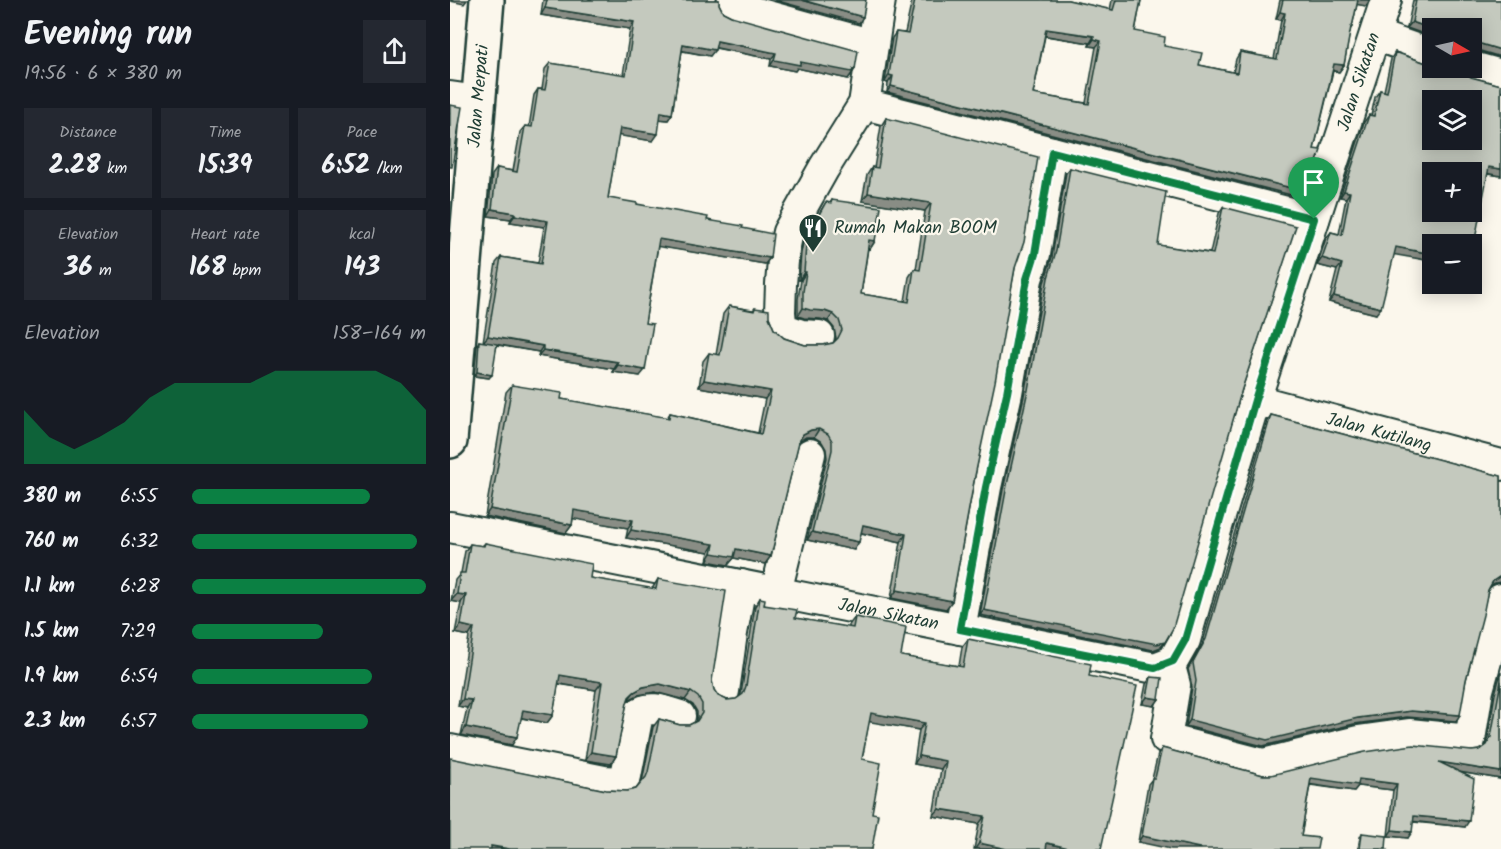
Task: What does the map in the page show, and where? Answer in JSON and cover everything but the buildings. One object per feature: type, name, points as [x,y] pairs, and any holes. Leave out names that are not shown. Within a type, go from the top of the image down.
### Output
[{"type":"main road","name":"Jalan Merpati","points":[[450,441],[464,99],[487,0]]},
{"type":"street","points":[[733,0],[731,6],[873,45]]},
{"type":"street","points":[[819,336],[784,329],[781,323],[780,293],[784,250],[788,232],[864,104],[880,0]]},
{"type":"street","name":"Jalan Sikatan","points":[[450,526],[1155,668],[1173,661],[1185,640],[1255,400],[1386,0]]},
{"type":"street","points":[[1375,35],[1422,52]]},
{"type":"street","points":[[1482,70],[1501,75]]},
{"type":"street","points":[[864,104],[1314,219]]},
{"type":"street","points":[[960,629],[1027,279],[1035,254],[1052,152]]},
{"type":"street","name":"Jalan Kutilang","points":[[1255,400],[1501,465]]},
{"type":"street","points":[[776,592],[810,454]]},
{"type":"street","points":[[724,692],[741,585]]},
{"type":"street","points":[[1168,663],[1175,685],[1166,739],[1263,764],[1358,741],[1409,734],[1470,740],[1478,690],[1501,598]]},
{"type":"street","points":[[450,750],[604,781],[622,782],[626,776],[638,714],[643,709],[652,709],[680,716]]},
{"type":"place","name":"Rumah Makan BOOM","points":[[813,254]]},
{"type":"route","points":[[1052,152],[1314,219],[1255,400],[1185,640],[1173,661],[1155,668],[960,629],[1027,279],[1035,254],[1052,152]]}]
